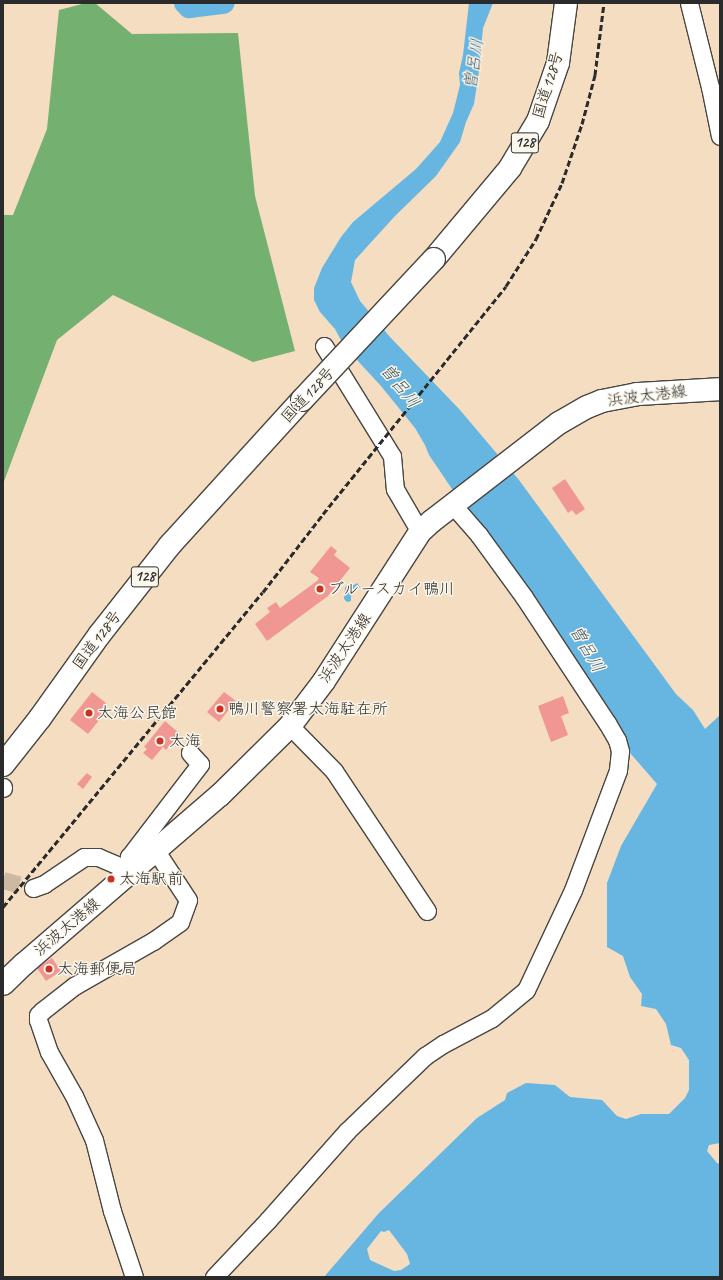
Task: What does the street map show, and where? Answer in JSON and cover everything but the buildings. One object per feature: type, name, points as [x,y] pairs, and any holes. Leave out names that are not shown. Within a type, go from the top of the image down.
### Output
[{"type":"main road","name":"国道128号","points":[[3,765],[40,718],[100,634],[170,545],[302,400],[434,259],[510,168],[538,121],[558,63],[566,3]]},
{"type":"main road","name":"浜波太港線","points":[[3,984],[24,964],[132,872],[220,794],[290,726],[324,681],[420,532],[559,423],[602,401],[651,392],[720,389]]},
{"type":"street","points":[[689,3],[710,87],[720,136]]},
{"type":"street","points":[[324,346],[392,456],[395,489],[420,532]]},
{"type":"street","points":[[214,1277],[268,1220],[347,1131],[425,1056],[443,1044],[492,1018],[526,990],[573,890],[618,770],[620,751],[617,740],[607,722],[515,585],[456,503]]},
{"type":"street","points":[[290,726],[334,771],[427,911]]},
{"type":"street","points":[[132,872],[129,857],[200,764],[190,753]]},
{"type":"street","points":[[134,1277],[112,1211],[94,1140],[74,1096],[49,1052],[38,1020],[38,1015],[74,986],[153,941],[180,922],[188,900],[156,851]]},
{"type":"street","points":[[33,888],[44,884],[84,857],[98,857],[132,872]]},
{"type":"green space","points":[[86,3],[95,3],[132,34],[238,33],[255,196],[295,351],[253,362],[113,295],[57,340],[3,484],[3,215],[13,215],[47,129],[59,10]]},
{"type":"water","points":[[469,3],[493,3],[483,28],[474,104],[466,122],[460,142],[436,176],[395,216],[355,260],[351,282],[360,301],[390,337],[460,410],[519,480],[676,694],[693,710],[705,729],[720,715],[720,1143],[709,1145],[707,1151],[717,1163],[720,1164],[720,1277],[324,1277],[379,1213],[477,1118],[505,1100],[507,1093],[526,1083],[555,1085],[570,1097],[602,1100],[617,1116],[626,1119],[641,1114],[669,1114],[685,1098],[689,1090],[689,1060],[681,1048],[671,1045],[666,1024],[656,1009],[641,1006],[642,994],[630,977],[623,956],[607,947],[607,883],[621,846],[657,784],[624,746],[560,638],[512,565],[452,489],[429,455],[415,428],[381,386],[342,342],[335,329],[320,312],[314,300],[314,288],[322,268],[341,237],[353,222],[416,169],[440,142],[453,113],[460,85],[459,73],[463,55]],"holes":[[[389,1230],[407,1254],[410,1264],[401,1270],[394,1271],[370,1260],[367,1249],[381,1231],[384,1232]]]},
{"type":"water","points":[[357,583],[360,587],[351,596],[351,601],[347,602],[344,599],[345,588],[347,585],[354,585]]},
{"type":"waterway","name":"曽呂川","points":[[185,3],[189,7],[224,3]]},
{"type":"tunnel","points":[[3,880],[33,888]]},
{"type":"railway","points":[[3,907],[263,592],[323,514],[506,286],[536,239],[562,183],[582,124],[595,75],[604,3]]},
{"type":"place","name":"ブルースカイ鴨川","points":[[320,589]]},
{"type":"place","name":"鴨川警察署太海駐在所","points":[[220,709]]},
{"type":"place","name":"太海公民館","points":[[89,713]]},
{"type":"place","name":"太海","points":[[160,741]]},
{"type":"place","name":"太海駅前","points":[[111,879]]},
{"type":"place","name":"太海郵便局","points":[[49,969]]}]
